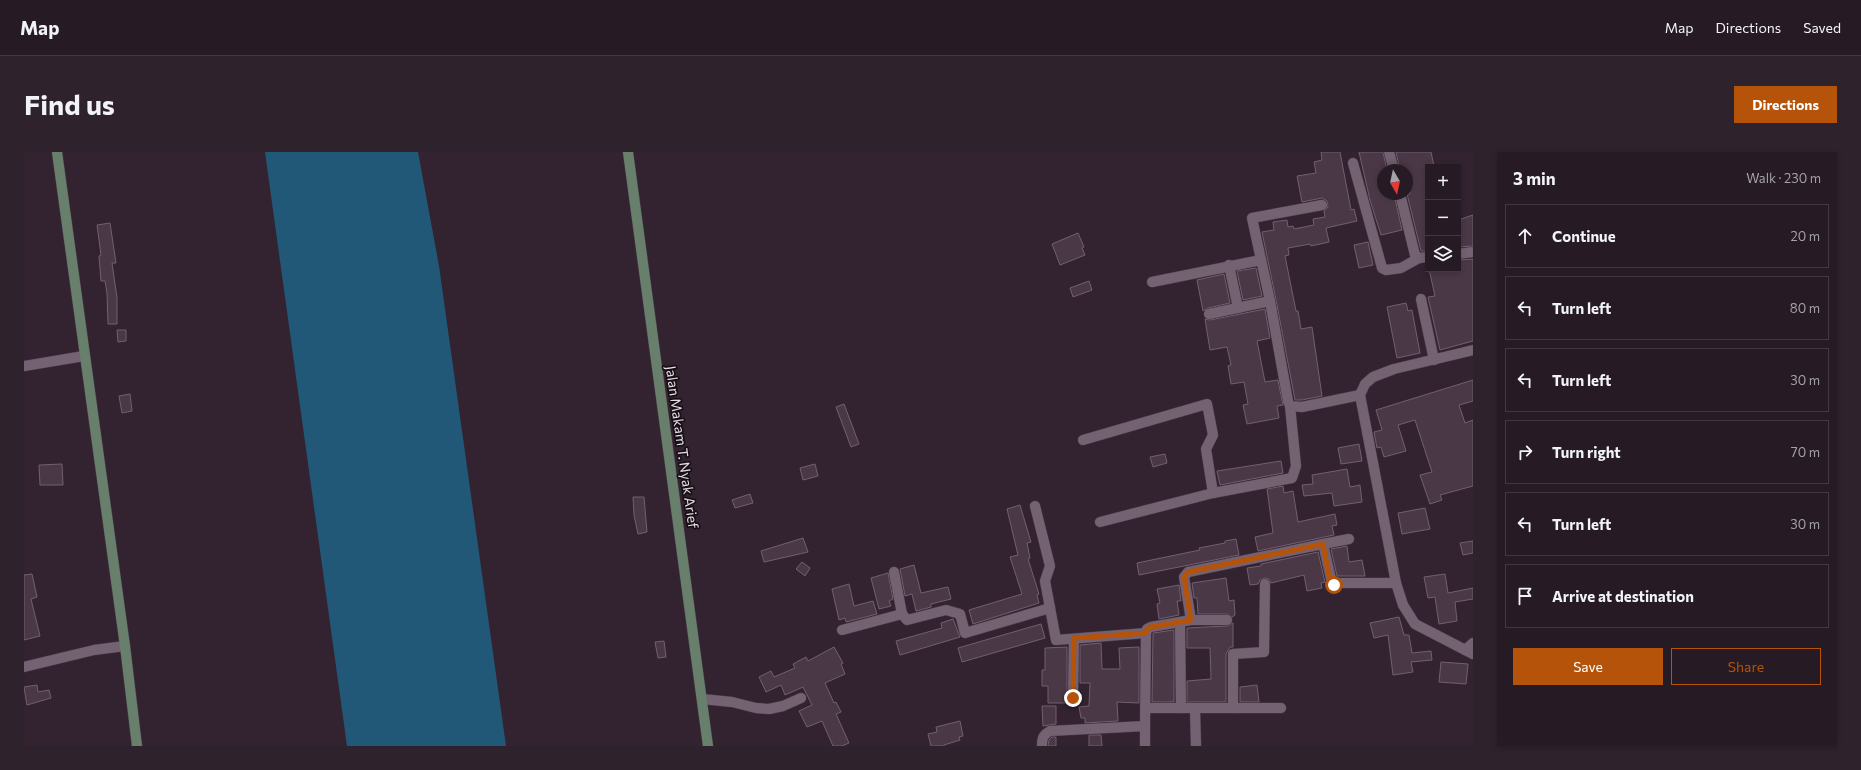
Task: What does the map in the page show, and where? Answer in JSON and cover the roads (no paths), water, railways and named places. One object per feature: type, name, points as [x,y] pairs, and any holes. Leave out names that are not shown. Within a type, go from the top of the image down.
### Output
[{"type":"street","points":[[57,152],[125,646],[137,746]]},
{"type":"street","name":"Jalan Makam T. Nyak Arief","points":[[628,152],[708,746]]},
{"type":"street","points":[[1389,152],[1392,164]]},
{"type":"street","points":[[1353,162],[1382,268],[1386,270],[1401,268],[1423,258]]},
{"type":"street","points":[[1401,200],[1415,255],[1423,258]]},
{"type":"street","points":[[1100,522],[1213,493],[1292,478],[1296,466],[1290,406],[1252,218],[1322,205]]},
{"type":"street","points":[[1461,254],[1473,252]]},
{"type":"street","points":[[1152,282],[1229,265],[1261,260]]},
{"type":"street","points":[[1229,265],[1238,308]]},
{"type":"street","points":[[1421,299],[1434,360]]},
{"type":"street","points":[[1209,314],[1270,301]]},
{"type":"street","points":[[1473,350],[1394,370],[1373,377],[1365,384],[1360,395],[1396,582],[1403,605],[1415,624],[1469,652],[1473,643]]},
{"type":"street","points":[[24,366],[84,356]]},
{"type":"street","points":[[1290,406],[1302,407],[1360,395]]},
{"type":"street","points":[[1083,440],[1207,404],[1213,435],[1206,449],[1213,493]]},
{"type":"street","points":[[1035,506],[1050,566],[1045,581],[1056,640],[1146,633]]},
{"type":"street","points":[[1191,620],[1184,577],[1188,572],[1349,539]]},
{"type":"street","points":[[1323,544],[1332,583],[1396,582]]},
{"type":"street","points":[[894,572],[902,614],[906,620],[946,610],[960,614],[965,633],[1050,608]]},
{"type":"street","points":[[1233,708],[1233,654],[1264,652],[1265,584]]},
{"type":"street","points":[[842,630],[902,614]]},
{"type":"street","points":[[1145,746],[1147,629],[1191,620],[1227,620]]},
{"type":"street","points":[[1180,622],[1181,708]]},
{"type":"street","points":[[1073,698],[1074,638]]},
{"type":"street","points":[[24,667],[94,650],[125,646]]},
{"type":"street","points":[[702,699],[732,702],[756,708],[769,709],[784,706],[801,698]]},
{"type":"street","points":[[1146,708],[1281,708]]},
{"type":"street","points":[[1195,708],[1196,746]]},
{"type":"street","points":[[1042,746],[1042,738],[1050,731],[1145,726]]},
{"type":"water","points":[[265,152],[418,152],[439,266],[506,746],[347,746]]}]
